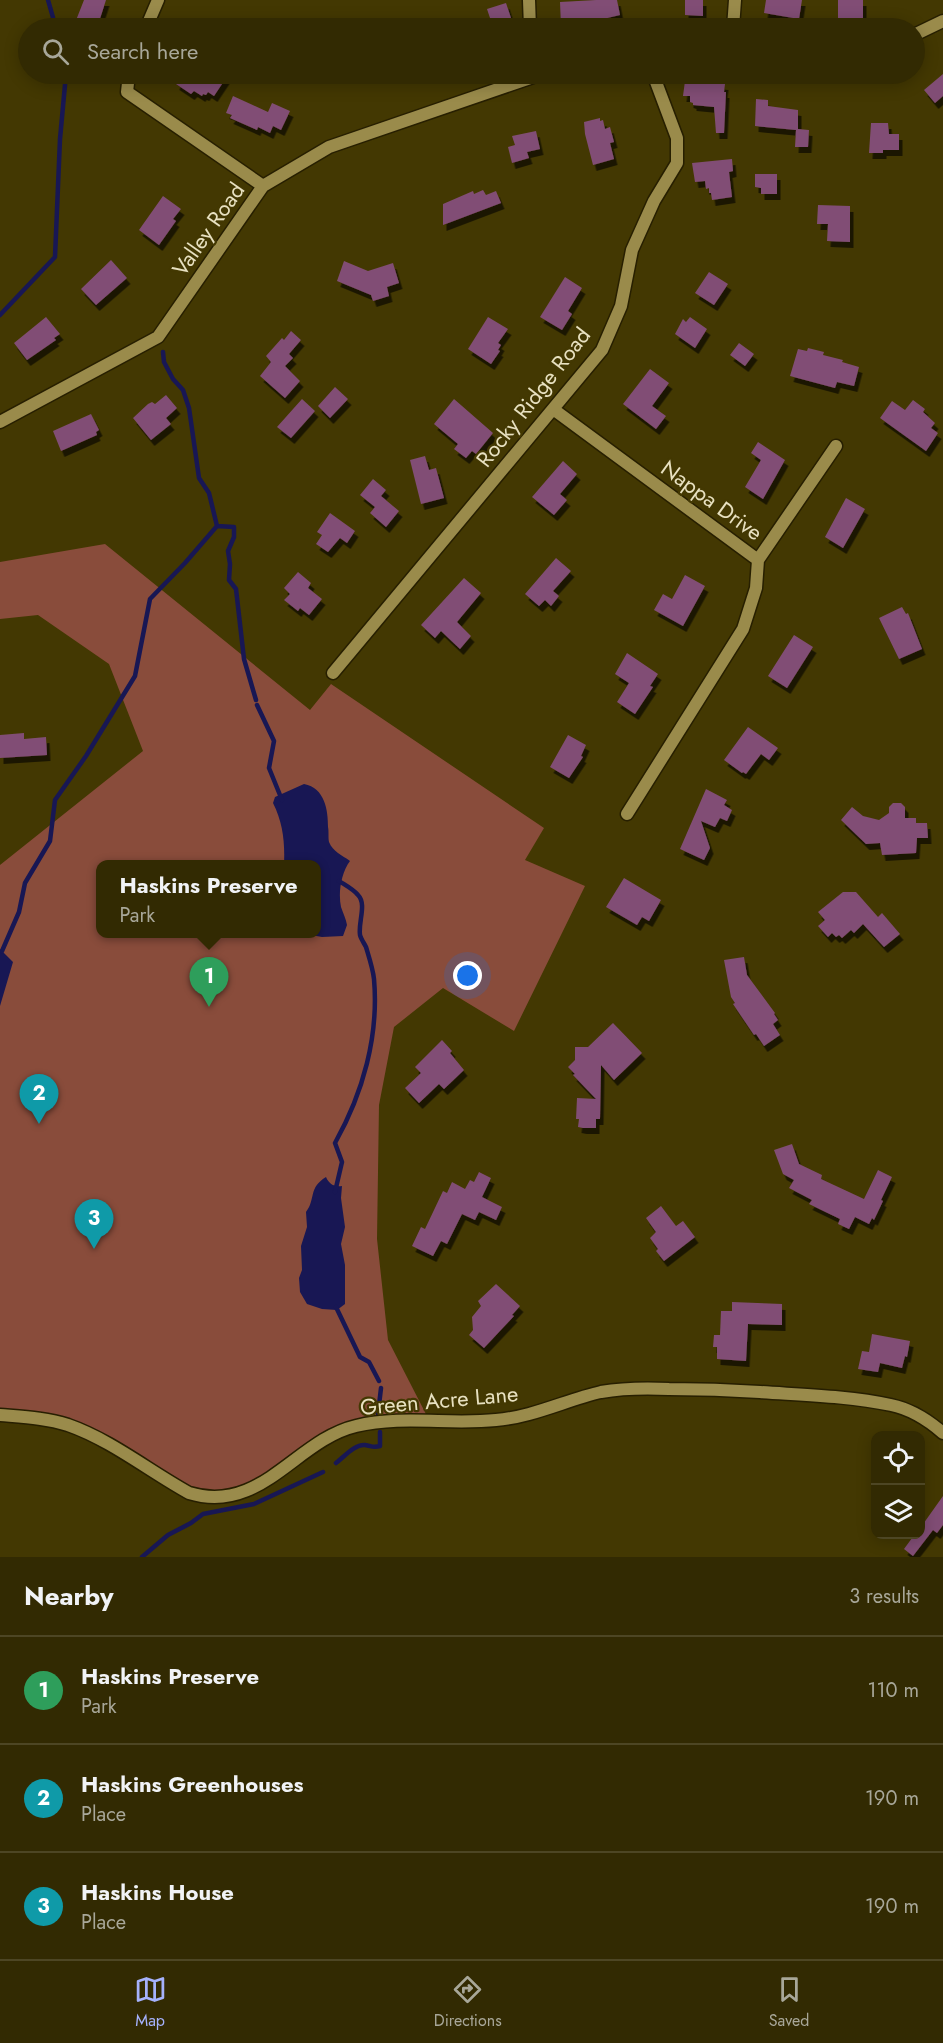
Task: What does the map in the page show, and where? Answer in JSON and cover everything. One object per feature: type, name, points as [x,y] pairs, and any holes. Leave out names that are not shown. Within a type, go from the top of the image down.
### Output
[{"type":"street","points":[[150,18],[158,0]]},
{"type":"street","points":[[529,0],[530,18]]},
{"type":"street","points":[[734,18],[735,0]]},
{"type":"street","points":[[925,30],[943,21]]},
{"type":"street","points":[[128,84],[127,92],[263,186]]},
{"type":"street","name":"Valley Road","points":[[0,422],[158,337],[263,186],[329,147],[509,84]]},
{"type":"street","name":"Rocky Ridge Road","points":[[333,673],[602,350],[621,306],[632,250],[654,201],[677,164],[678,138],[657,84]]},
{"type":"street","name":"Nappa Drive","points":[[553,409],[758,560],[756,588],[743,630],[627,814]]},
{"type":"street","points":[[758,560],[836,446]]},
{"type":"street","name":"Green Acre Lane","points":[[0,1415],[33,1417],[78,1429],[189,1493],[203,1497],[235,1494],[250,1489],[274,1477],[335,1434],[354,1426],[429,1420],[468,1422],[498,1420],[538,1412],[602,1392],[635,1388],[716,1389],[840,1397],[892,1405],[907,1410],[924,1418],[943,1432]]},
{"type":"shaded area","points":[[105,544],[310,710],[331,684],[544,828],[525,860],[585,886],[514,1031],[443,988],[394,1027],[379,1105],[377,1239],[388,1340],[429,1420],[335,1434],[250,1489],[203,1497],[68,1425],[0,1415],[0,865],[143,751],[109,664],[38,615],[0,619],[0,562]]},
{"type":"shaded area","points":[[304,784],[317,790],[324,801],[329,842],[335,851],[350,861],[344,871],[340,889],[341,907],[347,925],[343,936],[321,937],[321,860],[284,860],[283,833],[273,803],[275,797]]},
{"type":"shaded area","points":[[0,949],[13,962],[0,1006]]},
{"type":"shaded area","points":[[326,1177],[332,1184],[342,1186],[341,1198],[345,1227],[341,1244],[345,1265],[345,1304],[337,1310],[322,1309],[307,1304],[300,1292],[301,1246],[307,1227],[306,1212],[314,1189]]},
{"type":"building","points":[[84,0],[106,0],[100,18],[77,18]]},
{"type":"building","points":[[617,0],[620,15],[607,18],[561,18],[560,2]]},
{"type":"building","points":[[685,0],[703,0],[703,16],[685,15]]},
{"type":"building","points":[[766,0],[802,0],[799,18],[764,13]]},
{"type":"building","points":[[838,0],[863,0],[863,18],[838,18]]},
{"type":"building","points":[[506,3],[511,18],[490,18],[487,9]]},
{"type":"building","points":[[943,74],[943,96],[935,103],[924,90]]},
{"type":"building","points":[[176,84],[222,84],[214,96],[208,92],[202,96],[194,91],[191,94]]},
{"type":"building","points":[[685,84],[725,84],[724,133],[716,133],[714,107],[693,105],[690,102],[690,96],[683,96]]},
{"type":"building","points":[[233,96],[268,112],[272,103],[290,111],[281,130],[273,126],[270,133],[258,127],[257,130],[230,118],[232,115],[226,113]]},
{"type":"building","points":[[756,99],[768,100],[768,106],[798,110],[798,129],[809,130],[808,147],[795,147],[796,130],[755,126]]},
{"type":"building","points":[[600,118],[600,121],[603,120],[605,129],[610,127],[614,142],[610,143],[614,159],[593,165],[584,122]]},
{"type":"building","points":[[871,123],[888,123],[889,134],[899,134],[899,150],[869,153]]},
{"type":"building","points":[[536,131],[540,149],[527,152],[529,158],[512,163],[508,147],[515,145],[512,136]]},
{"type":"building","points":[[732,159],[733,171],[729,172],[732,197],[712,200],[709,188],[706,189],[705,181],[695,182],[692,163]]},
{"type":"building","points":[[755,174],[777,174],[777,194],[761,194],[761,188],[755,187]]},
{"type":"building","points":[[483,190],[486,195],[496,191],[501,203],[443,225],[443,204],[473,191],[474,194]]},
{"type":"building","points":[[163,196],[181,209],[173,219],[176,221],[159,245],[139,230]]},
{"type":"building","points":[[818,205],[850,206],[850,242],[827,241],[828,224],[817,224]]},
{"type":"building","points":[[111,260],[127,278],[96,305],[81,289]]},
{"type":"building","points":[[344,261],[368,271],[393,263],[399,283],[387,287],[389,296],[373,301],[371,295],[337,281]]},
{"type":"building","points":[[709,272],[728,284],[714,305],[695,293]]},
{"type":"building","points":[[565,277],[582,288],[568,311],[572,314],[562,330],[540,317]]},
{"type":"building","points":[[46,317],[60,334],[54,338],[56,340],[27,360],[14,343]]},
{"type":"building","points":[[488,317],[508,329],[498,343],[501,345],[498,350],[500,351],[491,364],[468,349]]},
{"type":"building","points":[[690,317],[707,329],[695,348],[675,334],[683,319],[686,322]]},
{"type":"building","points":[[291,331],[301,340],[289,354],[293,358],[285,366],[300,381],[285,398],[260,376],[271,362],[266,356]]},
{"type":"building","points":[[739,343],[754,354],[745,366],[730,355]]},
{"type":"building","points":[[808,348],[824,352],[823,355],[859,367],[854,386],[837,382],[835,388],[790,376],[798,349],[807,351]]},
{"type":"building","points":[[650,369],[669,383],[652,406],[666,416],[656,429],[623,404]]},
{"type":"building","points":[[335,387],[348,399],[330,418],[318,406]]},
{"type":"building","points":[[166,395],[177,408],[166,418],[171,424],[151,440],[133,418],[148,404],[152,402],[155,404]]},
{"type":"building","points":[[302,399],[315,411],[291,438],[277,427]]},
{"type":"building","points":[[454,399],[493,433],[476,454],[472,451],[466,458],[454,449],[458,444],[434,424]]},
{"type":"building","points":[[913,400],[925,409],[923,412],[935,423],[931,428],[938,433],[926,451],[880,418],[892,401],[905,410]]},
{"type":"building","points":[[91,414],[99,430],[96,432],[97,435],[61,451],[53,431]]},
{"type":"building","points":[[758,442],[785,460],[763,499],[745,487],[761,460],[751,453]]},
{"type":"building","points":[[425,456],[429,470],[436,468],[444,498],[421,504],[410,460]]},
{"type":"building","points":[[563,461],[577,474],[560,494],[567,500],[554,515],[532,497]]},
{"type":"building","points":[[373,479],[386,490],[381,496],[399,511],[386,527],[370,513],[375,507],[360,495]]},
{"type":"building","points":[[846,498],[865,509],[843,548],[825,537]]},
{"type":"building","points":[[330,513],[355,531],[347,543],[340,538],[328,552],[316,544],[322,535],[317,532]]},
{"type":"building","points":[[556,558],[571,571],[553,591],[559,596],[551,606],[545,600],[539,606],[525,594]]},
{"type":"building","points":[[298,572],[311,583],[308,588],[322,599],[309,615],[300,608],[298,611],[284,600],[290,594],[284,588]]},
{"type":"building","points":[[685,575],[705,586],[683,626],[654,610],[663,594],[672,599]]},
{"type":"building","points":[[464,578],[481,593],[457,622],[471,636],[460,649],[441,631],[435,638],[421,625]]},
{"type":"building","points":[[902,607],[906,614],[908,613],[922,649],[899,659],[879,618]]},
{"type":"building","points":[[794,635],[813,647],[787,688],[768,676]]},
{"type":"building","points":[[627,653],[658,674],[650,686],[653,687],[635,714],[617,702],[629,683],[615,674]]},
{"type":"building","points":[[748,727],[778,748],[769,760],[761,754],[746,774],[724,760]]},
{"type":"building","points":[[24,733],[24,739],[46,737],[47,755],[0,758],[0,735]]},
{"type":"building","points":[[568,735],[586,745],[581,756],[583,757],[569,778],[550,767]]},
{"type":"building","points":[[706,789],[727,800],[724,805],[732,810],[727,821],[720,818],[715,827],[701,821],[710,848],[704,860],[680,849]]},
{"type":"building","points":[[893,803],[901,803],[905,807],[905,818],[916,818],[916,823],[927,823],[928,838],[917,838],[916,853],[882,855],[880,843],[866,844],[841,820],[852,807],[863,816],[879,820],[889,813],[889,807]]},
{"type":"building","points":[[624,878],[661,900],[649,921],[642,917],[637,925],[606,907]]},
{"type":"building","points":[[843,892],[856,892],[878,917],[882,913],[900,934],[884,947],[863,924],[854,933],[851,930],[842,938],[832,933],[828,937],[818,926],[825,920],[818,912]]},
{"type":"building","points":[[744,957],[747,975],[778,1020],[773,1024],[780,1035],[764,1046],[733,1004],[735,1003],[731,997],[724,960]]},
{"type":"building","points":[[613,1023],[642,1053],[614,1080],[601,1065],[600,1119],[596,1119],[596,1128],[578,1127],[577,1098],[596,1099],[568,1067],[575,1060],[575,1047],[588,1047]]},
{"type":"building","points":[[442,1040],[464,1070],[444,1089],[439,1084],[419,1103],[405,1088],[421,1073],[415,1067]]},
{"type":"building","points":[[792,1144],[799,1164],[822,1175],[821,1179],[864,1199],[878,1170],[892,1177],[874,1220],[872,1218],[869,1224],[855,1217],[849,1229],[838,1224],[840,1219],[809,1204],[812,1200],[789,1188],[794,1180],[783,1174],[774,1150]]},
{"type":"building","points":[[479,1172],[491,1178],[482,1197],[502,1207],[496,1220],[479,1212],[475,1220],[462,1214],[447,1244],[441,1241],[433,1256],[412,1246],[421,1227],[425,1229],[443,1191],[447,1193],[452,1182],[465,1189],[470,1180],[474,1182]]},
{"type":"building","points":[[661,1206],[676,1226],[683,1221],[695,1237],[664,1261],[650,1238],[656,1232],[646,1218]]},
{"type":"building","points":[[496,1284],[520,1306],[512,1315],[514,1316],[484,1348],[469,1335],[473,1330],[472,1317],[481,1306],[478,1301]]},
{"type":"building","points":[[732,1302],[782,1304],[782,1325],[748,1324],[746,1361],[717,1359],[717,1347],[713,1347],[714,1335],[720,1335],[721,1311],[732,1311]]},
{"type":"building","points":[[872,1334],[910,1341],[902,1368],[880,1363],[878,1372],[858,1369],[862,1351],[869,1352]]},
{"type":"building","points":[[943,1496],[943,1525],[937,1533],[933,1530],[913,1556],[904,1549],[911,1539],[925,1539],[925,1521]]},
{"type":"waterway","points":[[48,0],[53,18]]},
{"type":"waterway","points":[[0,315],[55,257],[60,139],[65,84]]},
{"type":"waterway","points":[[2,951],[19,912],[25,883],[50,841],[55,800],[86,756],[135,676],[150,599],[217,526],[209,493],[199,478],[189,408],[183,390],[173,379],[164,362],[163,352]]},
{"type":"waterway","points":[[217,526],[234,527],[234,537],[228,551],[229,580],[236,589],[244,659],[256,700]]},
{"type":"waterway","points":[[257,705],[274,741],[269,768],[282,800]]},
{"type":"waterway","points":[[335,1192],[342,1162],[335,1143],[354,1104],[367,1064],[375,1000],[373,971],[360,935],[361,899],[339,881]]},
{"type":"waterway","points":[[336,1307],[360,1357],[369,1362],[379,1381]]},
{"type":"waterway","points":[[378,1414],[381,1388]]},
{"type":"waterway","points":[[336,1463],[361,1445],[380,1446],[380,1432]]},
{"type":"waterway","points":[[142,1557],[168,1535],[203,1514],[254,1504],[323,1472]]},
{"type":"place","name":"Haskins Preserve","points":[[209,1007]]},
{"type":"place","name":"Haskins Greenhouses","points":[[39,1124]]},
{"type":"place","name":"Haskins House","points":[[94,1249]]}]
